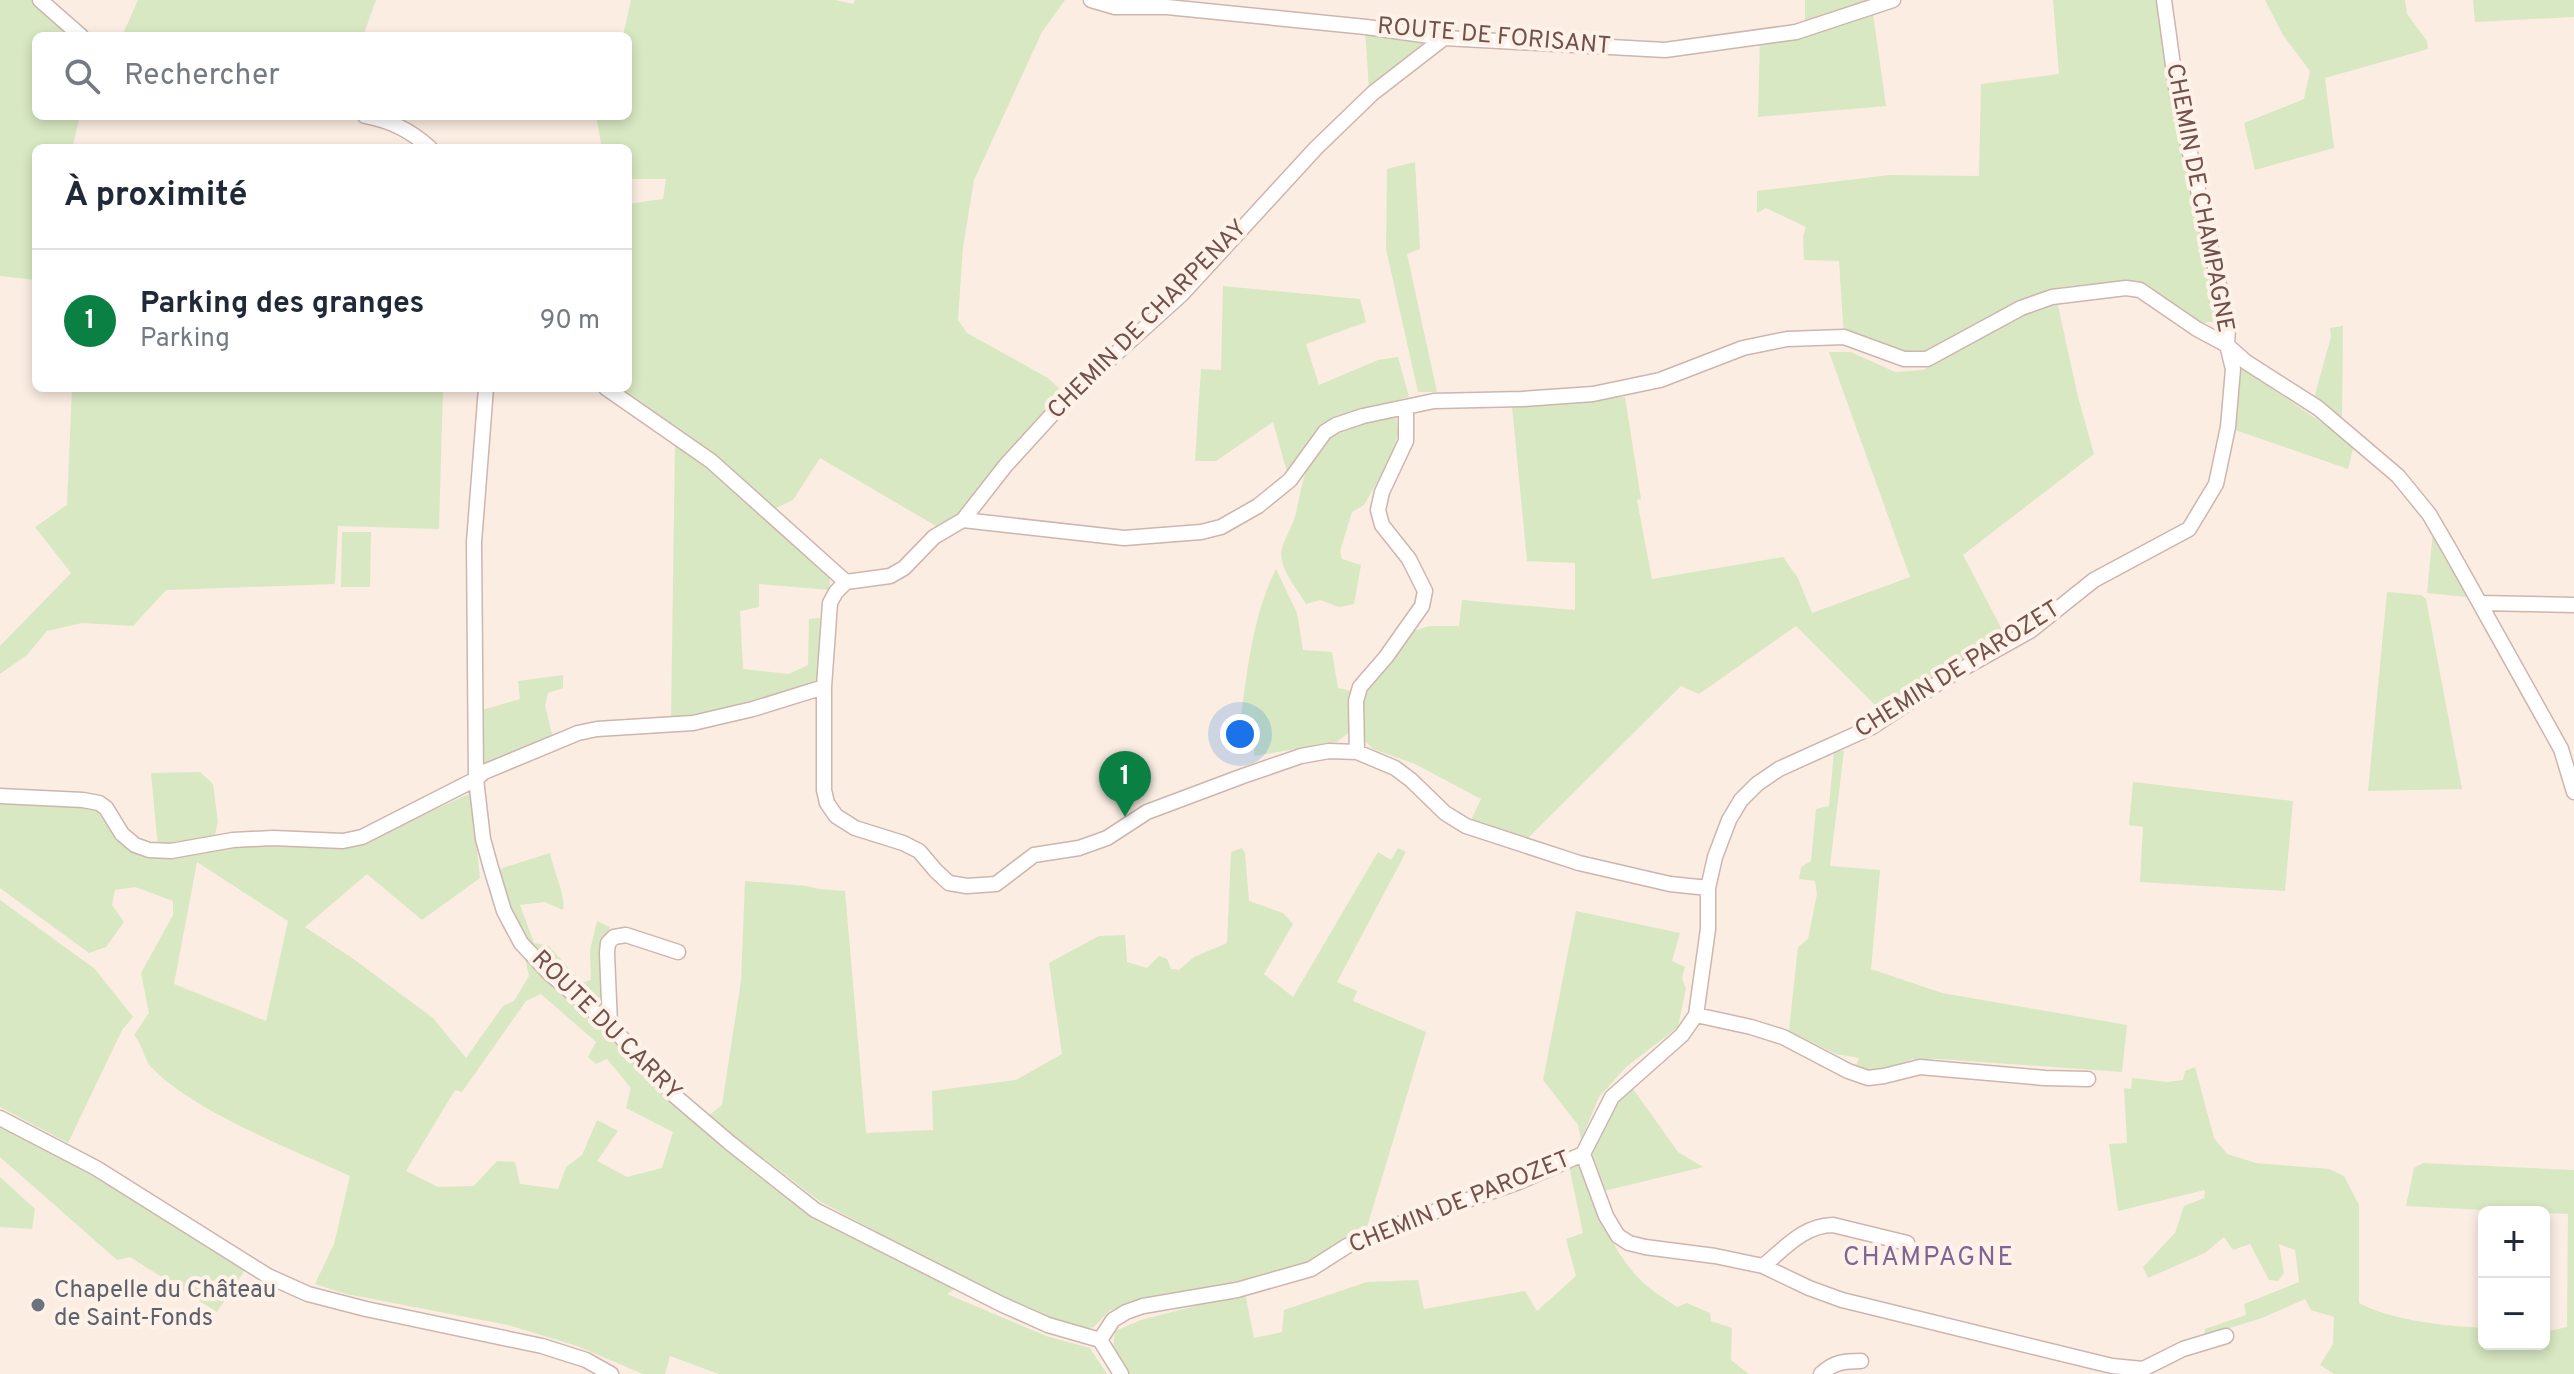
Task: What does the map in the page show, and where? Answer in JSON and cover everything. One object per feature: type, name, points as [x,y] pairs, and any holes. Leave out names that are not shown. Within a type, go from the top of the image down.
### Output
[{"type":"street","points":[[40,0],[76,32]]},
{"type":"street","name":"ROUTE DE FORISANT","points":[[1091,0],[1115,7],[1167,7],[1444,38],[1665,50],[1796,32],[1893,0]]},
{"type":"street","name":"CHEMIN DE CHAMPAGNE","points":[[2164,0],[2177,94],[2228,326],[2227,345],[2246,362],[2318,408],[2398,476],[2429,514],[2561,749],[2574,792]]},
{"type":"street","name":"CHEMIN DE CHARPENAY","points":[[846,582],[890,576],[904,568],[934,537],[963,520],[1006,465],[1068,397],[1182,294],[1316,148],[1373,93],[1444,38]]},
{"type":"street","points":[[385,120],[416,135],[426,144]]},
{"type":"street","points":[[963,520],[1124,538],[1201,532],[1221,527],[1258,506],[1290,480],[1325,432],[1336,425],[1434,401],[1593,394],[1660,380],[1743,348],[1787,339],[1844,337],[1904,359],[1927,359],[2021,308],[2052,297],[2126,288],[2140,290],[2197,329],[2227,345]]},
{"type":"street","name":"CHEMIN DE PAROZET","points":[[1100,1340],[1113,1320],[1126,1312],[1143,1306],[1237,1290],[1311,1269],[1347,1246],[1399,1224],[1519,1182],[1583,1154],[1612,1097],[1682,1035],[1696,1015],[1708,929],[1708,888],[1715,857],[1729,820],[1741,800],[1779,769],[1872,727],[1946,678],[2030,631],[2101,575],[2189,529],[2216,484],[2228,427],[2233,369],[2227,345]]},
{"type":"street","name":"ROUTE DU CARRY","points":[[486,392],[474,542],[476,779],[483,839],[504,911],[521,943],[610,1025],[675,1096],[815,1210],[1013,1310],[1048,1325],[1100,1340]]},
{"type":"street","points":[[612,392],[711,461],[846,582],[830,603],[824,687],[824,790],[827,803],[836,816],[855,828],[919,851],[949,883],[967,886],[996,884],[1034,855],[1079,848],[1107,838],[1147,812],[1301,756],[1329,751],[1357,752],[1395,768],[1445,813],[1466,826],[1579,863],[1670,884],[1708,888]]},
{"type":"street","points":[[1357,752],[1356,701],[1360,687],[1386,657],[1422,606],[1425,591],[1409,559],[1382,525],[1378,510],[1382,492],[1406,441],[1406,407]]},
{"type":"street","points":[[2480,603],[2574,605]]},
{"type":"street","points":[[0,796],[99,803],[106,808],[122,834],[135,845],[149,850],[171,851],[233,840],[352,839],[379,830],[484,772],[578,733],[693,723],[824,687]]},
{"type":"street","points":[[610,1025],[608,943],[614,937],[626,935],[678,952]]},
{"type":"street","points":[[1696,1015],[1783,1037],[1868,1078],[1920,1067],[2088,1079]]},
{"type":"street","points":[[0,1118],[96,1168],[268,1276],[308,1294],[542,1346],[586,1360],[611,1374]]},
{"type":"street","points":[[1583,1154],[1606,1216],[1618,1236],[1629,1243],[1763,1266],[1842,1300],[2112,1366],[2143,1369],[2183,1349],[2226,1336]]},
{"type":"street","points":[[1763,1266],[1806,1231],[1823,1225],[1907,1243]]},
{"type":"street","points":[[1100,1340],[1121,1374]]},
{"type":"street","points":[[1821,1374],[1842,1361],[1861,1361]]},
{"type":"green space","points":[[0,0],[40,0],[76,32],[32,32],[32,120],[79,120],[73,144],[32,144],[32,280],[0,276]]},
{"type":"green space","points":[[138,0],[376,0],[364,32],[124,32]]},
{"type":"green space","points":[[631,0],[835,0],[853,4],[855,0],[1065,0],[1042,32],[974,180],[963,247],[958,320],[967,333],[1048,378],[1062,391],[956,517],[936,526],[820,458],[793,500],[776,508],[676,427],[621,392],[632,392],[632,203],[663,199],[666,179],[632,179],[632,144],[601,144],[597,120],[632,120],[632,32],[624,32]]},
{"type":"green space","points":[[1805,0],[1892,0],[1872,7],[1886,106],[1758,117],[1760,37],[1805,29]]},
{"type":"green space","points":[[2053,0],[2164,0],[2220,288],[2217,321],[2196,324],[2150,287],[2119,281],[2060,287],[1927,359],[1844,337],[1839,261],[1804,260],[1806,227],[1766,208],[1757,213],[1757,191],[1890,175],[1979,176],[1981,84],[2059,74]]},
{"type":"green space","points":[[2265,0],[2405,0],[2407,14],[2427,41],[2428,49],[2325,78],[2334,148],[2255,170],[2244,123],[2304,99],[2310,71],[2283,35]]},
{"type":"green space","points":[[2473,0],[2574,0],[2574,17],[2475,22]]},
{"type":"green space","points":[[1365,29],[1427,43],[1369,90]]},
{"type":"green space","points":[[1415,162],[1420,249],[1407,254],[1437,392],[1418,392],[1386,249],[1387,169]]},
{"type":"green space","points":[[1223,286],[1360,299],[1366,322],[1306,344],[1319,385],[1378,360],[1398,357],[1409,397],[1326,424],[1287,472],[1273,422],[1216,461],[1195,461],[1201,369],[1221,370]]},
{"type":"green space","points":[[2057,301],[2094,454],[1963,555],[2007,639],[1884,714],[1796,626],[1699,694],[1681,686],[1526,840],[1471,820],[1481,799],[1415,764],[1373,749],[1362,738],[1362,697],[1413,631],[1430,626],[1459,626],[1462,600],[1575,610],[1575,563],[1527,561],[1512,406],[1625,397],[1641,499],[1637,500],[1652,579],[1783,557],[1798,578],[1812,613],[1910,577],[1829,352],[1851,352],[1895,372],[1923,370],[2034,306]]},
{"type":"green space","points":[[2343,326],[2342,418],[2314,398],[2331,337],[2330,328]]},
{"type":"green space","points":[[2240,367],[2352,443],[2348,469],[2235,430]]},
{"type":"green space","points":[[72,392],[443,392],[439,529],[338,526],[335,584],[166,590],[133,626],[82,623],[47,631],[27,655],[0,674],[0,646],[71,573],[35,527],[67,505]]},
{"type":"green space","points":[[1396,416],[1398,433],[1392,456],[1364,505],[1352,512],[1340,551],[1342,559],[1361,565],[1354,604],[1339,607],[1320,600],[1306,604],[1285,570],[1281,555],[1295,517],[1308,465],[1321,444],[1341,429]]},
{"type":"green space","points":[[675,442],[827,570],[829,590],[759,584],[759,607],[740,611],[743,669],[789,674],[808,665],[809,619],[820,618],[817,683],[748,706],[671,720]]},
{"type":"green space","points":[[2433,531],[2467,597],[2427,593]]},
{"type":"green space","points":[[342,532],[371,532],[370,587],[341,587]]},
{"type":"green space","points":[[1276,569],[1297,613],[1303,650],[1332,652],[1338,688],[1352,691],[1348,733],[1337,742],[1254,756],[1254,718],[1241,717],[1257,623]]},
{"type":"green space","points":[[2387,592],[2421,595],[2426,599],[2462,789],[2368,791]]},
{"type":"green space","points":[[563,675],[563,688],[548,693],[545,705],[553,738],[489,765],[481,762],[479,711],[520,699],[518,681]]},
{"type":"green space","points":[[1834,751],[1844,751],[1830,866],[1880,870],[1871,969],[1942,993],[2127,1025],[2122,1072],[1912,1059],[1876,1074],[1855,1068],[1859,1058],[1836,1054],[1789,1031],[1798,947],[1808,939],[1817,894],[1815,881],[1799,879],[1801,867],[1811,861],[1816,809],[1829,806]]},
{"type":"green space","points":[[200,772],[213,784],[218,822],[214,839],[158,848],[151,773]]},
{"type":"green space","points":[[2133,782],[2293,801],[2285,891],[2140,882],[2143,827],[2129,825]]},
{"type":"green space","points":[[471,793],[480,878],[422,920],[367,874],[305,927],[433,1018],[466,1058],[503,1006],[514,1001],[529,976],[525,958],[609,1033],[653,1083],[700,1128],[807,1211],[956,1288],[947,1294],[1046,1336],[1090,1348],[1107,1374],[719,1374],[670,1356],[665,1374],[643,1374],[577,1346],[508,1325],[346,1294],[315,1284],[334,1244],[350,1176],[245,1128],[192,1099],[151,1067],[134,1035],[149,1013],[141,973],[173,915],[173,901],[135,887],[115,890],[112,905],[124,922],[106,947],[89,953],[0,888],[0,800],[94,806],[158,856],[198,854],[229,846],[358,845]],"holes":[[[197,862],[288,921],[266,1021],[174,984]],[[541,994],[596,1042],[588,1057],[596,1064],[607,1059],[631,1088],[626,1108],[673,1132],[662,1168],[627,1177],[597,1161],[618,1131],[597,1120],[582,1155],[566,1167],[558,1189],[520,1184],[515,1162],[497,1161],[474,1186],[438,1187],[406,1171],[455,1090],[462,1092],[526,1001]]]},
{"type":"green space","points":[[1242,848],[1249,901],[1283,913],[1293,924],[1264,974],[1293,997],[1378,852],[1391,860],[1398,848],[1406,852],[1337,982],[1357,991],[1353,1001],[1426,1032],[1367,1227],[1309,1262],[1237,1283],[1147,1297],[1109,1311],[1094,1327],[1079,1330],[1040,1318],[818,1200],[708,1116],[722,1105],[741,981],[745,881],[845,891],[866,1133],[933,1130],[932,1091],[1016,1080],[1062,1054],[1049,963],[1099,936],[1125,935],[1127,962],[1147,968],[1159,956],[1167,959],[1171,969],[1179,970],[1194,957],[1227,943],[1231,852]]},
{"type":"green space","points":[[550,853],[561,890],[563,910],[545,902],[520,905],[534,943],[549,946],[582,983],[591,980],[590,950],[597,921],[610,927],[601,954],[606,1012],[535,953],[513,924],[503,903],[496,870]]},
{"type":"green space","points":[[0,900],[95,969],[133,1017],[122,1030],[68,1143],[0,1107]]},
{"type":"green space","points":[[1576,911],[1680,933],[1672,961],[1685,967],[1682,978],[1686,988],[1678,1027],[1626,1067],[1599,1097],[1581,1140],[1578,1125],[1543,1080]]},
{"type":"green space","points":[[2195,1067],[2214,1138],[2227,1154],[2256,1163],[2329,1169],[2344,1176],[2359,1205],[2359,1303],[2403,1318],[2478,1327],[2478,1350],[2550,1350],[2550,1331],[2567,1327],[2568,1214],[2550,1213],[2550,1206],[2478,1206],[2478,1210],[2406,1206],[2414,1168],[2423,1163],[2574,1170],[2574,1374],[2334,1374],[2320,1365],[2333,1344],[2334,1317],[2311,1310],[2305,1299],[2262,1318],[2204,1336],[2205,1329],[2246,1315],[2244,1304],[2299,1282],[2295,1250],[2279,1244],[2284,1273],[2278,1281],[2269,1280],[2250,1244],[2233,1250],[2224,1237],[2205,1253],[2148,1278],[2143,1267],[2175,1233],[2184,1206],[2204,1198],[2205,1190],[2118,1211],[2109,1144],[2127,1143],[2124,1088],[2131,1089],[2132,1078],[2167,1082],[2183,1080],[2185,1071]]},
{"type":"green space","points":[[1631,1086],[1678,1152],[1703,1167],[1604,1191],[1594,1163],[1595,1146],[1607,1118]]},
{"type":"green space","points":[[0,1126],[72,1161],[202,1240],[245,1270],[217,1312],[130,1257],[117,1260],[0,1157]]},
{"type":"green space","points":[[1579,1163],[1614,1244],[1634,1273],[1677,1307],[1687,1303],[1710,1313],[1711,1321],[1732,1328],[1731,1360],[1749,1374],[1127,1374],[1113,1347],[1115,1331],[1141,1320],[1245,1293],[1254,1338],[1282,1332],[1284,1310],[1367,1282],[1418,1280],[1424,1309],[1525,1291],[1537,1311],[1576,1276],[1566,1239],[1583,1233],[1569,1166]]},
{"type":"green space","points":[[0,1177],[35,1209],[32,1229],[0,1227]]},
{"type":"place","name":"Parking des granges","points":[[1125,817]]},
{"type":"place","name":"Chapelle du Château de Saint-Fonds","points":[[38,1305]]},
{"type":"district","name":"CHAMPAGNE","points":[[1929,1258]]}]
